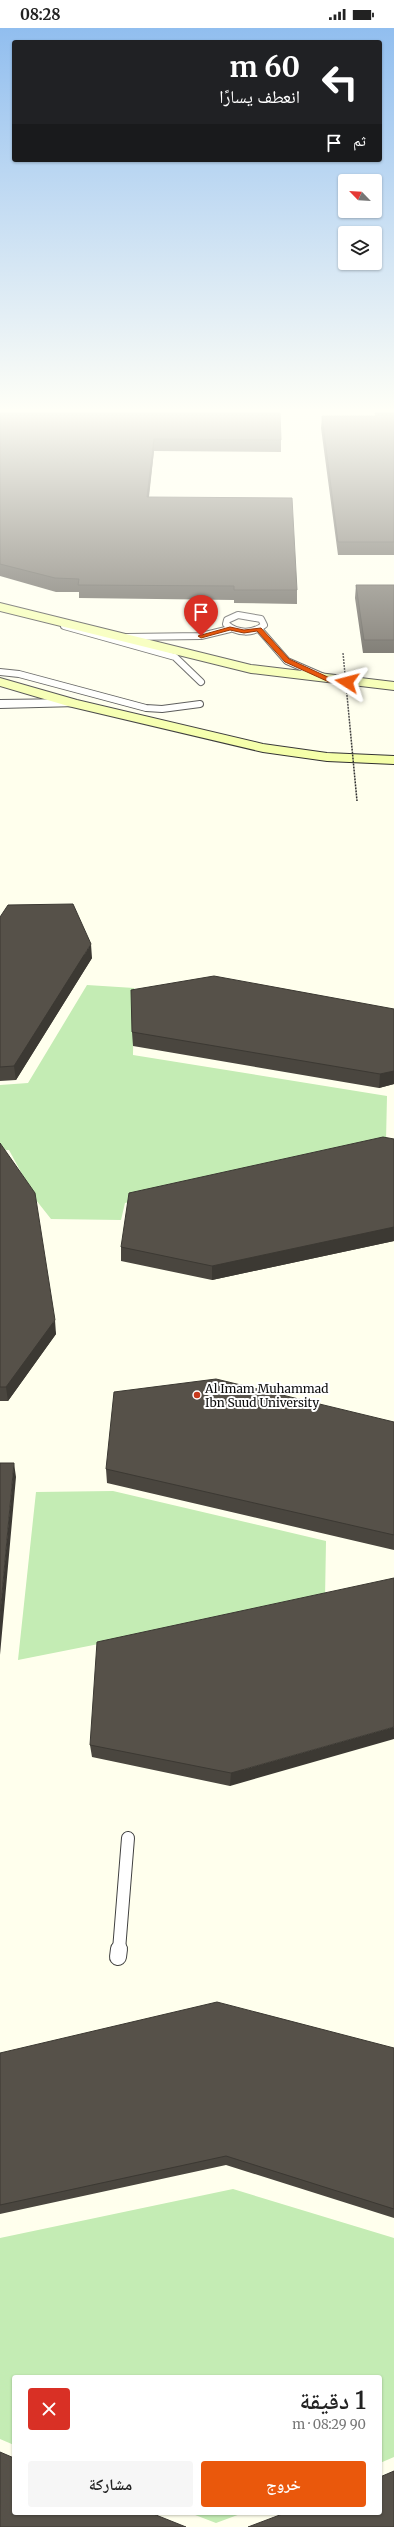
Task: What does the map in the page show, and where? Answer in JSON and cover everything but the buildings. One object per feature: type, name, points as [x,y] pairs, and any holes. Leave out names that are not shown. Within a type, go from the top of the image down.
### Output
[{"type":"street","points":[[0,607],[251,669],[331,680],[394,686]]},
{"type":"street","points":[[0,682],[73,703],[263,748],[327,757],[394,760]]},
{"type":"street","points":[[0,704],[73,703]]},
{"type":"lane","points":[[0,611],[28,614],[96,636],[175,657],[201,682]]},
{"type":"lane","points":[[126,637],[201,636],[230,628],[244,631],[259,629],[264,625],[263,621],[257,617],[243,615],[227,620],[226,624],[230,628]]},
{"type":"lane","points":[[259,629],[287,661],[331,680]]},
{"type":"lane","points":[[0,672],[19,674],[146,708],[162,709],[200,704]]},
{"type":"lane","points":[[118,1957],[128,1838]]},
{"type":"path","points":[[343,653],[357,801]]},
{"type":"green space","points":[[87,985],[134,988],[133,1055],[387,1096],[386,1141],[125,1203],[121,1220],[51,1219],[36,1200],[9,1150],[0,1150],[0,1085],[28,1083]]},
{"type":"green space","points":[[113,1491],[326,1541],[325,1599],[18,1660],[36,1492]]},
{"type":"green space","points":[[233,2189],[394,2238],[394,2457],[382,2462],[382,2375],[12,2375],[12,2444],[0,2439],[0,2238]]},
{"type":"green space","points":[[195,2515],[238,2515],[216,2523]]},
{"type":"place","name":"Al Imam Muhammad Ibn Suud University","points":[[197,1395]]},
{"type":"route","points":[[201,636],[230,628],[239,631],[259,629],[287,661],[331,680],[347,682]]}]
